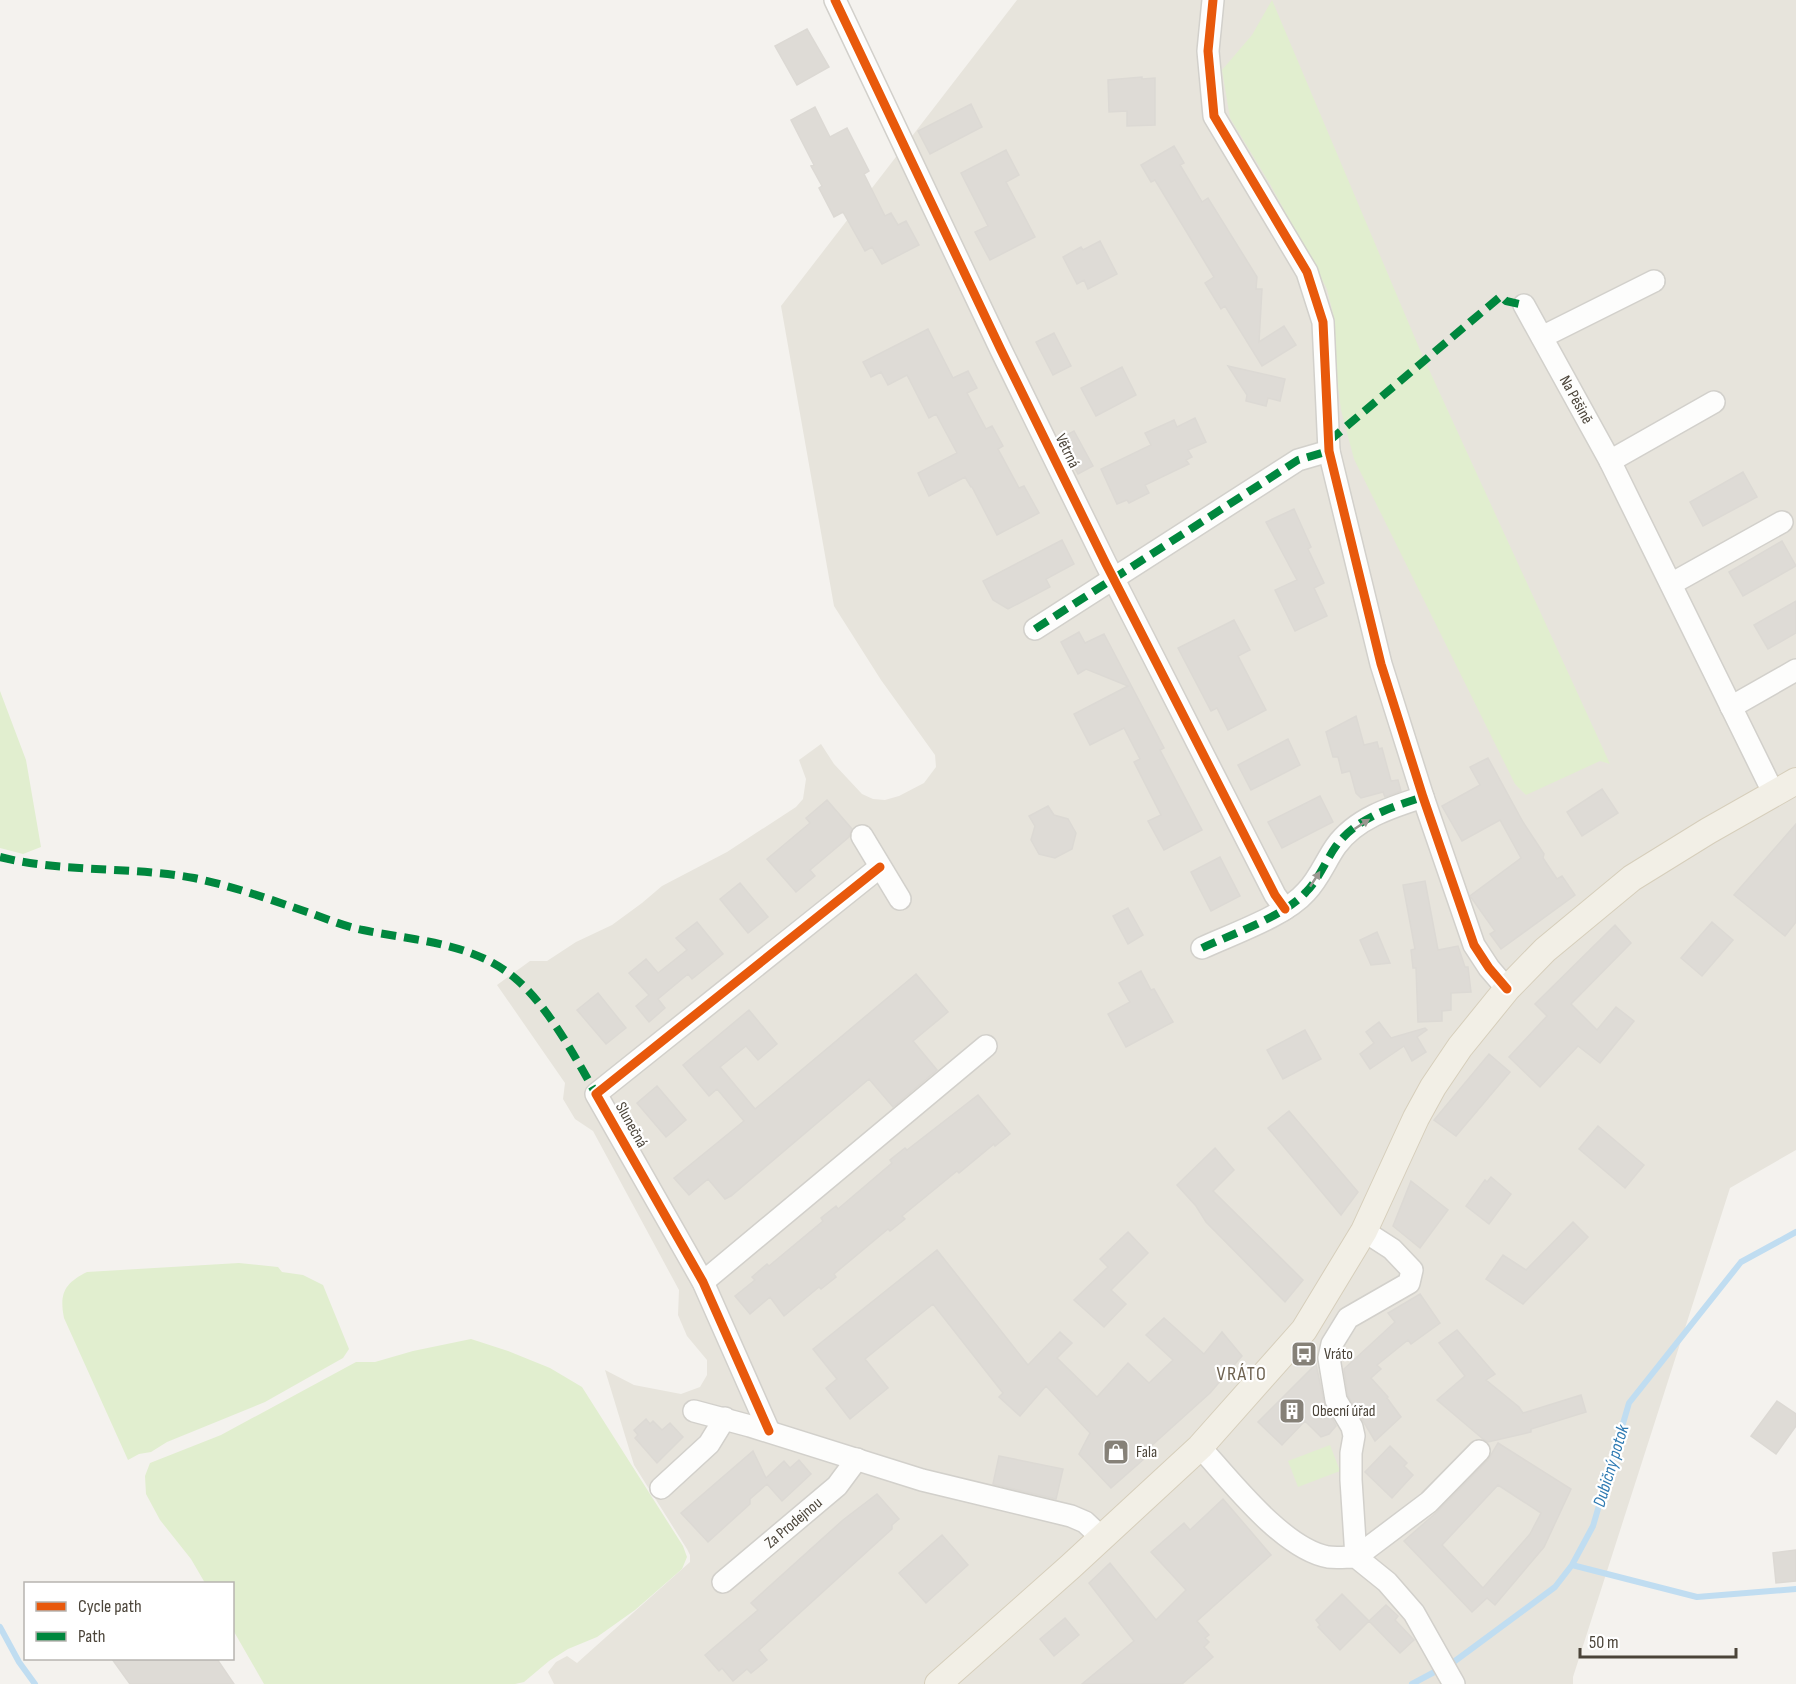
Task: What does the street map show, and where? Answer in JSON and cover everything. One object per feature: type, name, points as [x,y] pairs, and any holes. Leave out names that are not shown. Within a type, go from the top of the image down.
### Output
[{"type":"main road","points":[[939,1684],[1200,1447],[1304,1330],[1364,1231],[1416,1118],[1433,1087],[1460,1047],[1507,989],[1545,950],[1632,878],[1796,781]]},
{"type":"street","name":"Větrná","points":[[835,0],[1001,350],[1113,578],[1275,895],[1285,909]]},
{"type":"street","points":[[1213,0],[1208,51],[1214,116],[1307,272],[1323,322],[1329,451],[1381,664],[1423,797],[1474,945],[1489,968],[1507,989]]},
{"type":"street","points":[[1542,337],[1654,280]]},
{"type":"street","name":"Na Pěšině","points":[[1524,305],[1610,461],[1774,794]]},
{"type":"street","points":[[1610,461],[1714,402]]},
{"type":"street","points":[[1035,629],[1298,460],[1329,451]]},
{"type":"street","points":[[1671,584],[1782,522]]},
{"type":"street","points":[[1731,707],[1796,670]]},
{"type":"street","points":[[1202,948],[1285,909],[1307,892],[1337,844],[1354,829],[1389,808],[1423,797]]},
{"type":"street","points":[[862,836],[900,898]]},
{"type":"street","name":"Slunečná","points":[[769,1431],[703,1281],[597,1094],[880,867]]},
{"type":"street","points":[[703,1281],[986,1046]]},
{"type":"street","points":[[1364,1231],[1392,1249],[1412,1270],[1409,1283],[1348,1318],[1332,1344],[1329,1358],[1336,1400],[1354,1436],[1351,1480],[1356,1557],[1387,1582],[1414,1614],[1452,1681]]},
{"type":"street","points":[[694,1411],[721,1424],[769,1431],[922,1480],[1071,1516],[1085,1522],[1102,1538]]},
{"type":"street","points":[[661,1488],[709,1444],[721,1424]]},
{"type":"street","points":[[1200,1447],[1244,1496],[1295,1543],[1328,1557],[1356,1557],[1429,1502],[1479,1450]]},
{"type":"street","name":"Za Prodejnou","points":[[723,1582],[837,1486],[858,1459]]},
{"type":"shaded area","points":[[1017,0],[1796,0],[1796,1150],[1730,1188],[1573,1677],[1573,1684],[554,1684],[548,1672],[556,1662],[567,1656],[577,1663],[690,1562],[687,1549],[634,1465],[605,1370],[634,1385],[681,1394],[700,1387],[707,1375],[707,1360],[687,1336],[678,1315],[679,1290],[593,1131],[575,1119],[563,1099],[565,1083],[497,985],[530,961],[547,961],[576,942],[612,925],[662,886],[727,852],[796,807],[803,799],[806,779],[799,760],[821,744],[834,764],[862,794],[873,799],[885,800],[899,796],[924,783],[936,767],[935,755],[881,680],[834,606],[781,306]]},
{"type":"green space","points":[[1272,0],[1420,350],[1610,764],[1600,761],[1526,795],[1515,784],[1354,459],[1341,410],[1334,355],[1335,322],[1327,289],[1270,184],[1230,118],[1222,70],[1252,35]]},
{"type":"green space","points":[[0,691],[26,760],[41,847],[23,854],[0,848]]},
{"type":"green space","points":[[239,1263],[278,1267],[282,1272],[303,1275],[323,1285],[349,1349],[343,1358],[265,1402],[128,1460],[64,1318],[62,1302],[65,1290],[73,1280],[87,1272]]},
{"type":"green space","points":[[471,1339],[550,1368],[582,1387],[683,1546],[687,1557],[682,1569],[635,1610],[597,1637],[568,1649],[549,1661],[524,1682],[515,1684],[264,1684],[234,1632],[234,1582],[204,1582],[191,1559],[160,1520],[146,1494],[145,1476],[150,1463],[221,1435],[356,1362],[375,1362],[413,1351]]},
{"type":"green space","points":[[1330,1445],[1340,1471],[1298,1487],[1288,1461]]},
{"type":"building","points":[[807,29],[829,67],[797,85],[775,46]]},
{"type":"building","points":[[1142,77],[1142,79],[1155,78],[1155,125],[1127,126],[1127,111],[1109,112],[1108,80]]},
{"type":"building","points":[[971,104],[982,127],[930,154],[918,131]]},
{"type":"building","points":[[815,107],[830,137],[847,128],[869,171],[864,174],[885,216],[891,213],[898,225],[906,221],[919,245],[882,264],[872,247],[865,251],[843,212],[834,217],[819,188],[822,186],[811,166],[814,165],[791,120]]},
{"type":"building","points":[[1174,146],[1184,163],[1180,165],[1202,202],[1208,198],[1257,277],[1256,289],[1262,289],[1259,342],[1284,326],[1296,345],[1262,366],[1225,306],[1221,309],[1205,283],[1214,277],[1155,180],[1151,182],[1141,165]]},
{"type":"building","points":[[1006,150],[1019,175],[1006,182],[1035,237],[990,260],[975,232],[988,226],[961,173]]},
{"type":"building","points":[[1100,241],[1117,274],[1088,289],[1084,280],[1077,284],[1063,257],[1081,247],[1083,250]]},
{"type":"building","points":[[928,329],[953,378],[968,371],[977,388],[967,393],[986,429],[992,426],[1003,446],[998,449],[1019,488],[1024,486],[1039,513],[997,535],[965,477],[929,496],[918,473],[957,453],[936,414],[929,418],[907,375],[888,385],[881,372],[871,377],[863,362]]},
{"type":"building","points":[[1054,333],[1071,366],[1053,375],[1036,342]]},
{"type":"building","points":[[1228,366],[1285,379],[1280,401],[1268,398],[1266,406],[1246,401],[1247,395]]},
{"type":"building","points":[[1122,367],[1136,395],[1096,416],[1081,388]]},
{"type":"building","points":[[1195,418],[1206,442],[1188,450],[1192,457],[1186,460],[1189,464],[1145,485],[1149,493],[1129,503],[1127,500],[1117,504],[1101,469],[1151,445],[1145,433],[1174,420],[1177,427]]},
{"type":"building","points":[[1074,431],[1093,466],[1078,474],[1059,439]]},
{"type":"building","points":[[1743,472],[1757,497],[1703,526],[1690,502]]},
{"type":"building","points":[[1294,509],[1311,547],[1308,549],[1324,583],[1314,588],[1327,616],[1295,631],[1275,590],[1297,580],[1266,522]]},
{"type":"building","points":[[1062,540],[1074,564],[1046,579],[1050,587],[1008,609],[993,600],[983,581]]},
{"type":"building","points":[[1782,541],[1796,566],[1743,596],[1729,572]]},
{"type":"building","points":[[1796,601],[1796,633],[1768,649],[1754,625]]},
{"type":"building","points":[[1234,620],[1250,650],[1238,656],[1266,710],[1228,730],[1217,708],[1211,711],[1178,648]]},
{"type":"building","points":[[1079,632],[1085,643],[1104,634],[1164,748],[1160,750],[1202,830],[1164,850],[1148,821],[1161,815],[1134,762],[1140,759],[1124,728],[1090,745],[1074,714],[1128,686],[1086,669],[1078,674],[1061,642]]},
{"type":"building","points":[[1356,716],[1364,745],[1377,742],[1379,749],[1382,748],[1391,781],[1398,780],[1401,791],[1385,797],[1383,792],[1361,798],[1356,793],[1350,771],[1342,773],[1338,757],[1333,757],[1326,732]]},
{"type":"building","points":[[1288,739],[1300,765],[1251,790],[1238,765]]},
{"type":"building","points":[[1488,758],[1523,822],[1544,854],[1543,858],[1557,879],[1562,876],[1575,895],[1501,949],[1490,934],[1495,931],[1470,896],[1521,858],[1500,820],[1462,841],[1442,806],[1480,785],[1470,767]]},
{"type":"building","points":[[1602,789],[1618,813],[1582,836],[1567,812]]},
{"type":"building","points":[[1320,796],[1333,822],[1282,848],[1268,822]]},
{"type":"building","points":[[827,800],[852,829],[849,837],[810,870],[815,876],[796,892],[767,859],[810,823],[806,818]]},
{"type":"building","points":[[1048,806],[1054,815],[1068,819],[1076,833],[1072,849],[1055,858],[1039,854],[1031,840],[1035,826],[1029,816]]},
{"type":"building","points":[[1796,824],[1796,922],[1785,936],[1734,895]]},
{"type":"building","points":[[1220,857],[1240,896],[1211,911],[1191,872]]},
{"type":"building","points":[[1425,881],[1438,950],[1458,946],[1465,967],[1468,967],[1471,992],[1451,993],[1451,1010],[1442,1011],[1442,1021],[1418,1022],[1416,968],[1413,968],[1411,950],[1415,949],[1403,885]]},
{"type":"building","points":[[740,883],[768,917],[748,933],[720,899]]},
{"type":"building","points":[[1128,908],[1143,935],[1128,944],[1113,916]]},
{"type":"building","points":[[697,922],[723,954],[692,979],[688,974],[658,999],[665,1008],[649,1022],[636,1006],[649,995],[629,973],[646,959],[658,973],[687,950],[676,938]]},
{"type":"building","points":[[1712,922],[1733,940],[1702,976],[1681,958]]},
{"type":"building","points":[[1615,925],[1631,943],[1571,1004],[1597,1030],[1616,1007],[1634,1021],[1600,1063],[1578,1046],[1540,1087],[1509,1057],[1547,1016],[1535,1004]]},
{"type":"building","points":[[1377,932],[1390,963],[1371,965],[1360,940]]},
{"type":"building","points":[[1141,971],[1173,1022],[1126,1047],[1108,1014],[1130,1002],[1119,983]]},
{"type":"building","points":[[916,974],[948,1012],[913,1041],[937,1070],[893,1107],[869,1079],[731,1196],[725,1199],[708,1179],[689,1195],[674,1178],[744,1121],[717,1089],[709,1096],[683,1065],[749,1010],[777,1044],[758,1060],[746,1046],[720,1067],[755,1109]]},
{"type":"building","points":[[598,993],[626,1028],[606,1044],[577,1010]]},
{"type":"building","points":[[1379,1022],[1391,1038],[1425,1028],[1427,1030],[1417,1037],[1426,1052],[1412,1061],[1404,1046],[1370,1069],[1360,1054],[1374,1043],[1366,1032]]},
{"type":"building","points":[[1305,1030],[1321,1059],[1283,1079],[1267,1050]]},
{"type":"building","points":[[1489,1054],[1510,1072],[1456,1136],[1434,1120]]},
{"type":"building","points":[[657,1086],[686,1120],[666,1137],[637,1103]]},
{"type":"building","points":[[978,1095],[1010,1134],[959,1173],[957,1171],[902,1216],[905,1219],[890,1231],[888,1229],[834,1274],[836,1277],[821,1289],[819,1287],[784,1316],[770,1297],[750,1314],[735,1296],[755,1280],[752,1277],[767,1264],[769,1266],[823,1221],[821,1218],[836,1206],[838,1209],[892,1163],[890,1160],[905,1148],[907,1150]]},
{"type":"building","points":[[1289,1111],[1358,1192],[1341,1215],[1268,1128]]},
{"type":"building","points":[[1598,1126],[1644,1165],[1625,1188],[1579,1149]]},
{"type":"building","points":[[1215,1148],[1234,1170],[1213,1191],[1303,1280],[1285,1302],[1206,1222],[1196,1206],[1177,1185]]},
{"type":"building","points":[[1491,1177],[1511,1194],[1489,1224],[1466,1206],[1485,1180],[1487,1182]]},
{"type":"building","points":[[1411,1181],[1448,1210],[1420,1248],[1393,1226]]},
{"type":"building","points":[[1573,1222],[1588,1237],[1523,1304],[1486,1279],[1503,1255],[1526,1270]]},
{"type":"building","points":[[1128,1232],[1148,1253],[1111,1290],[1126,1304],[1104,1327],[1074,1300],[1108,1267],[1100,1259]]},
{"type":"building","points":[[937,1250],[1028,1365],[1060,1332],[1072,1343],[1057,1358],[1097,1397],[1128,1363],[1149,1383],[1173,1360],[1146,1335],[1164,1318],[1204,1354],[1222,1332],[1242,1356],[1210,1393],[1149,1448],[1152,1452],[1111,1488],[1079,1454],[1090,1433],[1046,1386],[1020,1416],[999,1397],[1003,1393],[933,1304],[865,1359],[888,1388],[850,1419],[826,1388],[837,1379],[813,1349]]},
{"type":"building","points":[[1420,1294],[1440,1323],[1411,1344],[1408,1340],[1377,1365],[1381,1369],[1371,1378],[1388,1397],[1401,1417],[1375,1441],[1348,1396],[1344,1369],[1395,1322],[1388,1313]]},
{"type":"building","points":[[1457,1330],[1495,1374],[1486,1380],[1519,1407],[1523,1413],[1581,1395],[1586,1412],[1531,1429],[1531,1432],[1488,1442],[1483,1439],[1437,1400],[1465,1376],[1439,1343]]},
{"type":"building","name":"Obecní úřad","points":[[1316,1364],[1324,1402],[1336,1426],[1329,1434],[1321,1437],[1305,1421],[1282,1445],[1258,1422]]},
{"type":"building","points":[[1777,1401],[1796,1414],[1796,1426],[1776,1454],[1751,1436]]},
{"type":"building","points":[[646,1419],[650,1424],[653,1421],[662,1430],[670,1423],[683,1437],[657,1463],[635,1438],[638,1435],[634,1430]]},
{"type":"building","points":[[1498,1443],[1571,1489],[1544,1547],[1495,1605],[1487,1598],[1472,1612],[1404,1541],[1438,1511],[1488,1460]],"holes":[[[1498,1485],[1541,1513],[1530,1534],[1483,1588],[1442,1545]]]},
{"type":"building","points":[[1390,1446],[1407,1463],[1404,1466],[1413,1475],[1392,1498],[1365,1472]]},
{"type":"building","points":[[753,1451],[766,1478],[784,1461],[790,1468],[799,1460],[811,1474],[782,1501],[767,1484],[750,1499],[750,1504],[708,1542],[681,1513]]},
{"type":"building","points":[[999,1456],[1063,1469],[1056,1499],[993,1484]]},
{"type":"building","points":[[877,1494],[899,1519],[892,1525],[892,1529],[759,1650],[767,1660],[751,1673],[747,1669],[733,1681],[722,1668],[719,1671],[705,1655],[758,1610],[751,1603],[843,1520]]},
{"type":"building","points":[[1223,1499],[1271,1555],[1197,1621],[1209,1635],[1205,1638],[1209,1642],[1204,1647],[1213,1657],[1182,1684],[1082,1684],[1134,1641],[1089,1583],[1110,1563],[1156,1620],[1186,1590],[1151,1552],[1184,1523],[1190,1530]]},
{"type":"building","points":[[942,1535],[968,1565],[926,1603],[899,1573]]},
{"type":"building","points":[[1796,1550],[1796,1581],[1776,1583],[1773,1553]]},
{"type":"building","points":[[1342,1594],[1369,1621],[1340,1650],[1318,1627],[1320,1625],[1316,1620]]},
{"type":"building","points":[[1386,1605],[1398,1616],[1395,1620],[1414,1640],[1400,1653],[1369,1621]]},
{"type":"building","points":[[1065,1618],[1079,1635],[1054,1656],[1040,1639]]},
{"type":"building","points":[[113,1660],[218,1660],[234,1684],[130,1684]]},
{"type":"waterway","name":"Dubičný potok","points":[[1412,1684],[1455,1661],[1555,1587],[1572,1565],[1593,1526],[1629,1403],[1741,1262],[1796,1232]]},
{"type":"waterway","points":[[1572,1565],[1697,1597],[1796,1589]]},
{"type":"waterway","points":[[0,1627],[19,1662],[35,1684]]},
{"type":"marked path","points":[[1329,441],[1501,296],[1506,301],[1524,305]]},
{"type":"marked path","points":[[1035,629],[1298,460],[1329,451]]},
{"type":"marked path","points":[[1202,948],[1272,917],[1297,901],[1311,887],[1344,836],[1375,815],[1423,797]]},
{"type":"marked path","points":[[0,857],[72,868],[146,872],[194,878],[251,893],[348,926],[443,945],[481,957],[516,979],[539,1003],[550,1017],[596,1094]]},
{"type":"cycle path","points":[[835,0],[1001,350],[1106,564],[1275,895],[1285,909]]},
{"type":"cycle path","points":[[1213,0],[1208,51],[1214,116],[1307,272],[1323,322],[1329,451],[1381,664],[1423,797],[1474,945],[1489,968],[1507,989]]},
{"type":"cycle path","points":[[769,1431],[703,1282],[596,1094],[880,867]]},
{"type":"place","name":"Vráto","points":[[1304,1354]]},
{"type":"place","name":"Obecní úřad","points":[[1292,1411]]},
{"type":"place","name":"Fala","points":[[1116,1452]]},
{"type":"district","name":"VRÁTO","points":[[1242,1374]]}]
